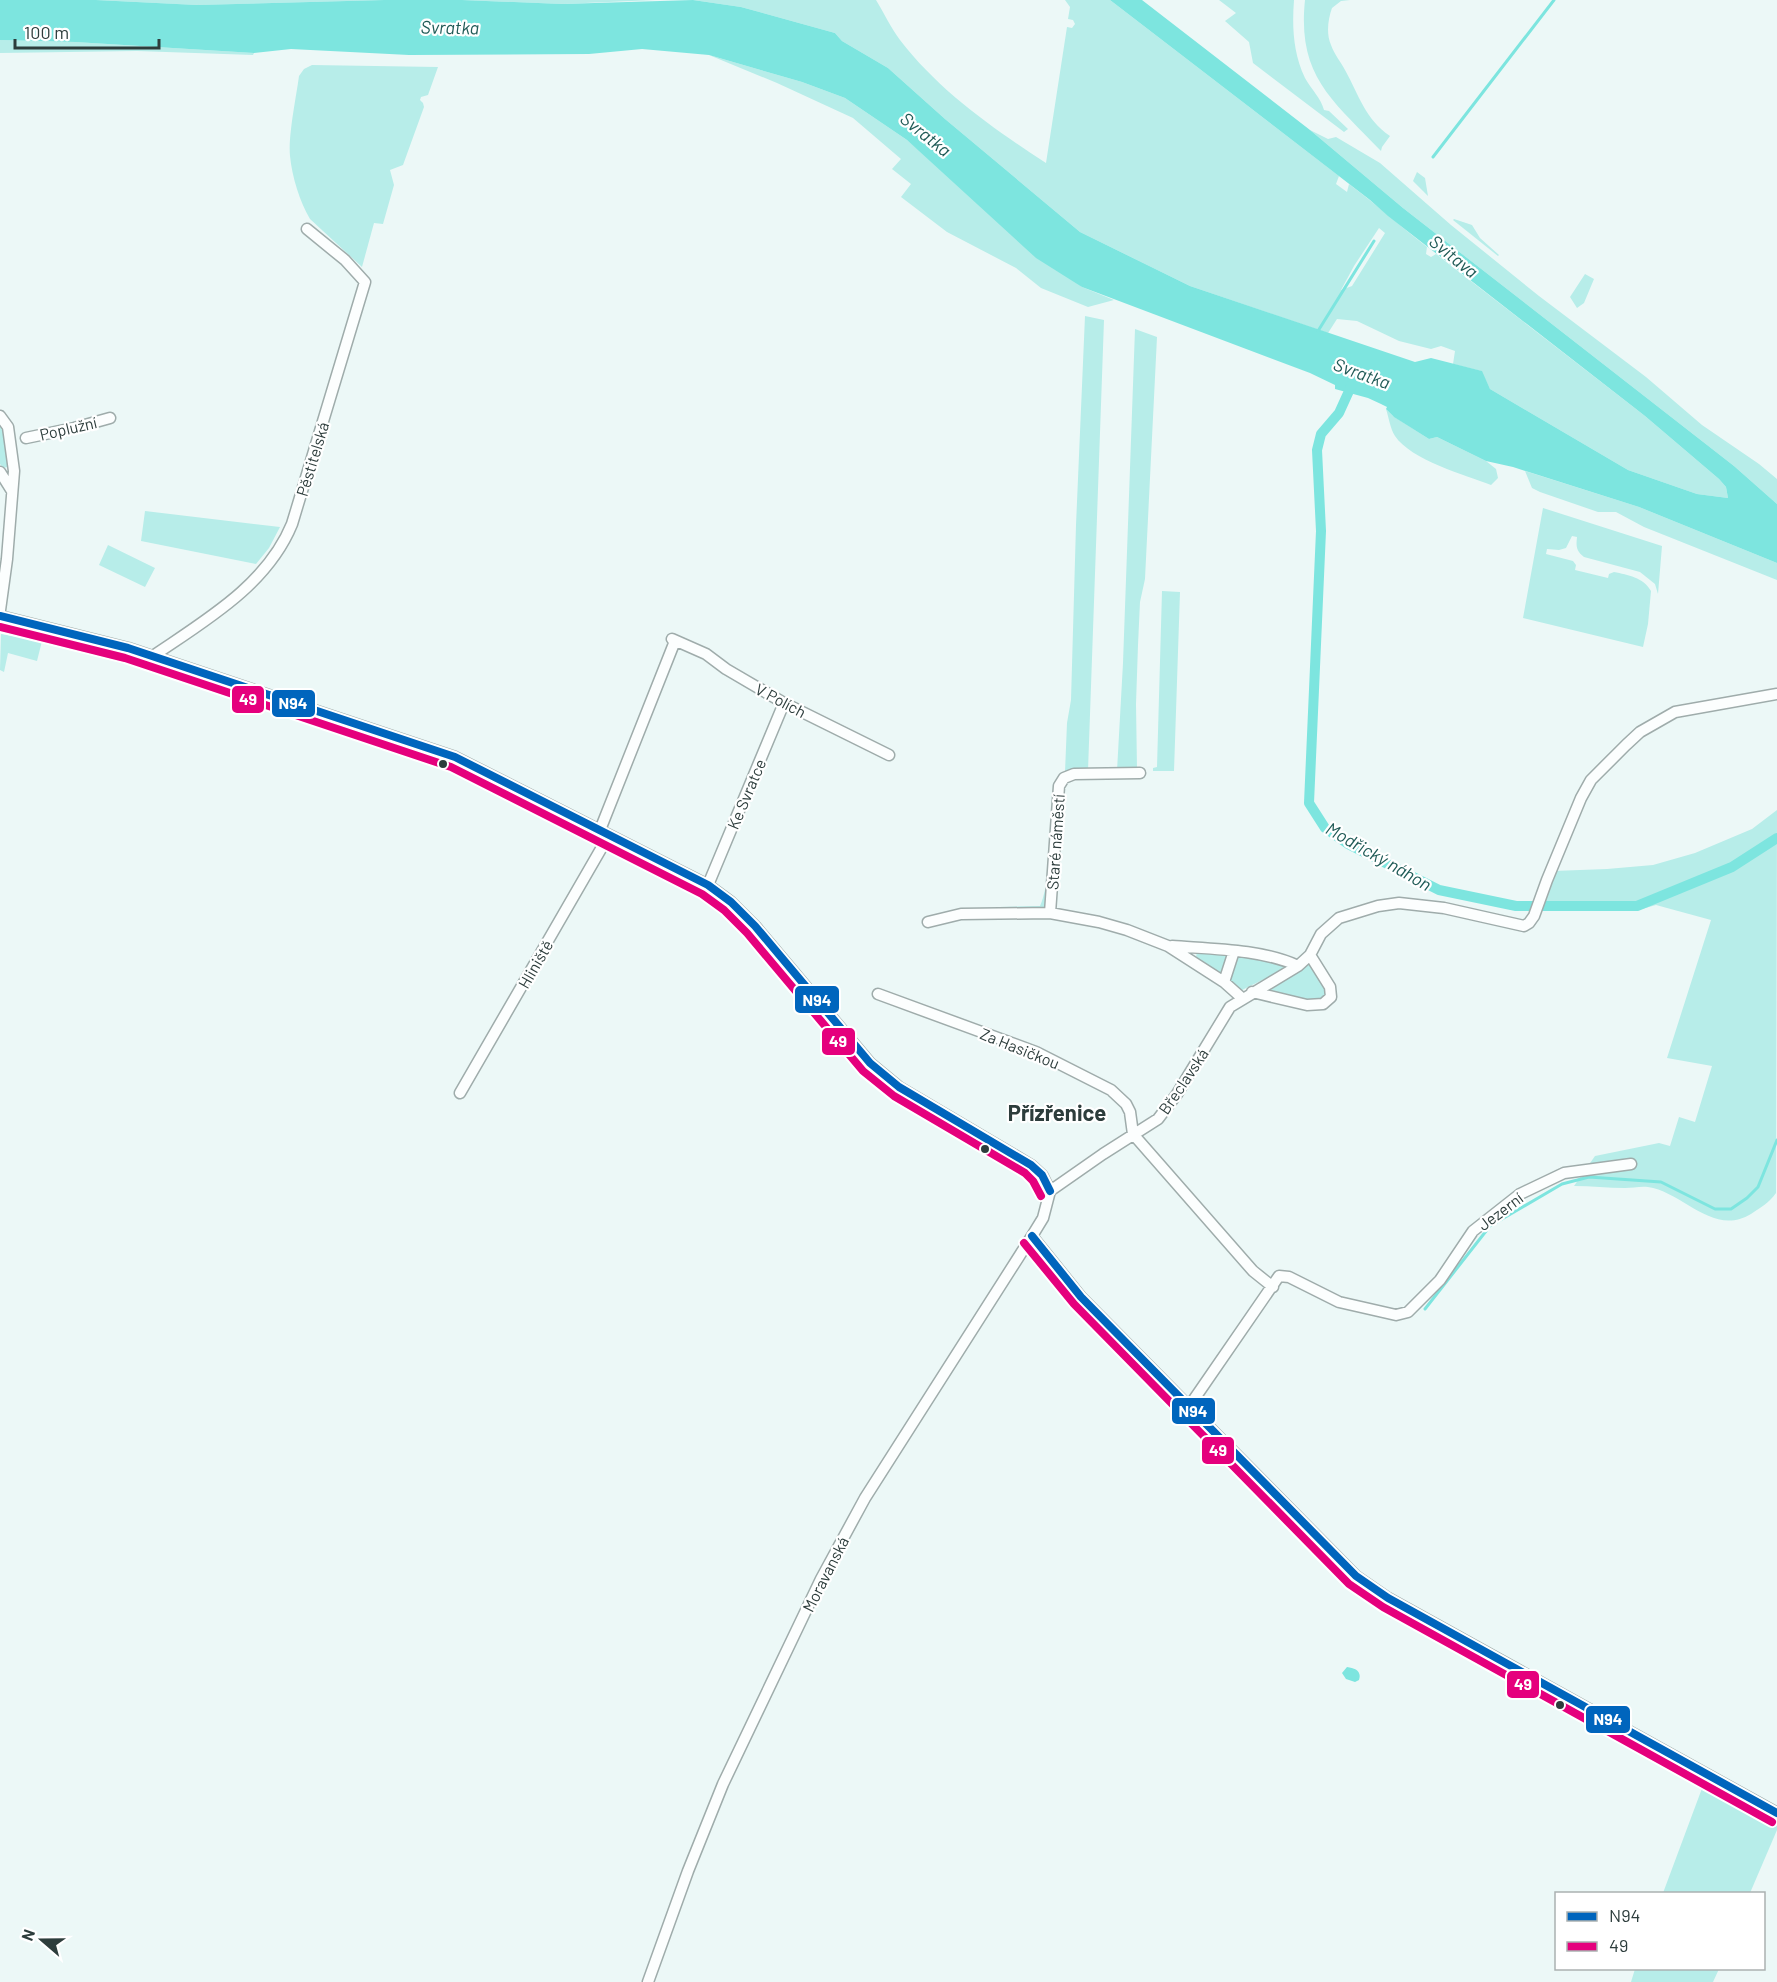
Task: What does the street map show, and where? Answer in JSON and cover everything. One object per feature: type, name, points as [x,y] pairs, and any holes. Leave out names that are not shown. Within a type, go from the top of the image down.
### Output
[{"type":"street","name":"Pěstitelská","points":[[153,656],[209,618],[247,588],[275,556],[292,524],[365,282],[345,260],[307,229]]},
{"type":"street","points":[[0,416],[18,439],[0,610]]},
{"type":"street","name":"Poplužní","points":[[18,439],[110,418]]},
{"type":"street","points":[[0,472],[12,491]]},
{"type":"street","points":[[0,616],[89,637],[153,656],[455,757],[708,885],[731,902],[755,926],[870,1063],[899,1087],[1031,1165],[1042,1175],[1050,1191]]},
{"type":"street","name":"V Polích","points":[[604,833],[673,640],[706,654],[726,669],[784,703],[889,754]]},
{"type":"street","points":[[1248,995],[1298,966],[1310,955],[1321,934],[1339,918],[1378,906],[1399,903],[1444,908],[1524,926],[1534,916],[1581,798],[1591,780],[1640,732],[1675,712],[1777,694]]},
{"type":"street","name":"Ke Svratce","points":[[708,885],[784,703]]},
{"type":"street","name":"Staré náměstí","points":[[1050,912],[1059,786],[1064,778],[1074,774],[1140,773]]},
{"type":"street","name":"Hliniště","points":[[460,1093],[604,833]]},
{"type":"street","name":"Staré náměstí","points":[[928,922],[961,914],[1050,912],[1099,922],[1168,946],[1248,995],[1307,1005],[1323,1004],[1331,997],[1330,987],[1310,955]]},
{"type":"street","name":"Staré náměstí","points":[[1168,946],[1234,951],[1286,961],[1298,966]]},
{"type":"street","points":[[1224,982],[1234,951]]},
{"type":"street","name":"Za Hasičkou","points":[[878,993],[1036,1052],[1112,1090],[1126,1104],[1130,1112],[1133,1134]]},
{"type":"street","name":"Břeclavská","points":[[1050,1191],[1161,1115],[1177,1094],[1230,1007],[1248,995]]},
{"type":"street","points":[[1133,1134],[1253,1271],[1273,1287],[1188,1408]]},
{"type":"street","name":"Jezerní","points":[[1273,1287],[1279,1276],[1289,1277],[1339,1302],[1396,1315],[1408,1312],[1440,1280],[1473,1231],[1520,1194],[1564,1173],[1632,1164]]},
{"type":"street","name":"Moravanská","points":[[648,1982],[688,1871],[723,1784],[821,1579],[865,1498],[1043,1218],[1050,1191]]},
{"type":"street","points":[[1032,1236],[1081,1297],[1356,1576],[1388,1598],[1777,1813]]},
{"type":"shaded area","points":[[96,0],[384,0],[197,5]]},
{"type":"shaded area","points":[[462,0],[655,0],[562,4]]},
{"type":"shaded area","points":[[693,0],[876,0],[900,40],[932,76],[987,123],[1046,163],[1067,27],[1072,28],[1075,24],[1073,20],[1068,19],[1070,7],[1065,0],[1110,0],[1339,176],[1336,184],[1347,192],[1349,184],[1369,199],[1427,247],[1426,254],[1431,257],[1436,254],[1645,416],[1719,479],[1726,487],[1728,498],[1697,494],[1628,470],[1490,389],[1481,371],[1453,364],[1455,351],[1441,346],[1431,349],[1399,341],[1357,321],[1337,319],[1328,333],[1190,286],[1080,232],[888,68],[842,41],[835,33],[741,7]],"holes":[[[1379,228],[1385,233],[1352,286],[1341,290]]]},
{"type":"shaded area","points":[[1219,0],[1294,0],[1294,39],[1301,69],[1324,110],[1329,111],[1348,129],[1344,132],[1253,63],[1249,42],[1225,21],[1236,13]]},
{"type":"shaded area","points":[[1305,0],[1350,0],[1341,1],[1332,8],[1328,31],[1329,41],[1368,114],[1390,136],[1381,151],[1334,101],[1313,68],[1304,27]]},
{"type":"shaded area","points":[[0,40],[75,42],[254,53],[253,55],[137,51],[0,53]]},
{"type":"shaded area","points":[[709,55],[802,82],[845,98],[907,140],[1082,287],[1114,300],[1088,307],[1041,288],[1016,268],[947,232],[901,197],[911,184],[892,169],[901,159],[853,118]]},
{"type":"shaded area","points":[[312,65],[438,67],[428,95],[421,97],[420,100],[424,107],[403,165],[390,170],[394,185],[383,224],[374,223],[362,267],[310,219],[295,181],[291,164],[290,138],[299,76],[304,69]]},
{"type":"shaded area","points":[[1310,130],[1328,139],[1336,137],[1380,163],[1451,225],[1539,296],[1646,377],[1702,425],[1759,464],[1777,479],[1777,504],[1734,466],[1403,208]]},
{"type":"shaded area","points":[[1417,172],[1425,178],[1428,196],[1413,181]]},
{"type":"shaded area","points":[[1453,220],[1472,225],[1480,238],[1499,255]]},
{"type":"shaded area","points":[[1585,274],[1594,279],[1584,303],[1577,308],[1570,297]]},
{"type":"shaded area","points":[[1085,316],[1104,320],[1088,771],[1065,772],[1067,723],[1071,700]]},
{"type":"shaded area","points":[[1135,329],[1157,337],[1145,579],[1140,602],[1138,645],[1137,769],[1117,771],[1123,663]]},
{"type":"shaded area","points":[[1386,409],[1429,439],[1437,437],[1486,461],[1496,469],[1498,478],[1491,485],[1439,466],[1413,452],[1395,436]]},
{"type":"shaded area","points":[[0,425],[5,437],[8,467],[3,468],[0,464]]},
{"type":"shaded area","points":[[1525,471],[1639,507],[1777,563],[1777,580],[1644,527],[1616,512],[1598,512],[1540,492],[1532,488]]},
{"type":"shaded area","points":[[1543,508],[1662,546],[1658,594],[1655,584],[1640,572],[1584,557],[1577,548],[1577,537],[1572,536],[1566,548],[1547,549],[1546,554],[1573,561],[1576,565],[1575,570],[1608,578],[1609,574],[1614,572],[1625,574],[1635,577],[1648,586],[1651,591],[1643,647],[1523,618]]},
{"type":"shaded area","points":[[145,511],[280,527],[269,548],[256,564],[141,541]]},
{"type":"shaded area","points":[[108,545],[155,568],[145,587],[99,565]]},
{"type":"shaded area","points":[[1162,591],[1180,592],[1174,771],[1153,771],[1153,768],[1157,767]]},
{"type":"shaded area","points":[[1,634],[42,641],[37,661],[8,653],[4,672],[0,670]]},
{"type":"shaded area","points":[[1777,810],[1776,1193],[1751,1214],[1737,1220],[1724,1220],[1711,1217],[1674,1197],[1648,1187],[1574,1186],[1595,1156],[1659,1143],[1670,1146],[1679,1117],[1695,1122],[1712,1066],[1667,1058],[1711,920],[1656,905],[1635,911],[1541,911],[1553,871],[1653,865],[1695,853],[1752,829]]},
{"type":"shaded area","points":[[1050,838],[1054,838],[1044,908],[1000,909],[1000,907],[1040,906],[1046,881]]},
{"type":"shaded area","points":[[1197,951],[1225,954],[1228,962],[1222,974],[1219,975],[1196,958]]},
{"type":"shaded area","points":[[1241,956],[1285,964],[1287,968],[1242,990],[1236,988],[1229,980],[1237,958]]},
{"type":"shaded area","points":[[1308,964],[1327,988],[1327,997],[1317,1003],[1269,991]]},
{"type":"shaded area","points":[[1704,1783],[1777,1824],[1777,1830],[1750,1892],[1663,1892]]},
{"type":"shaded area","points":[[1634,1970],[1719,1970],[1713,1982],[1631,1982]]},
{"type":"water","points":[[0,0],[96,0],[197,5],[384,0],[562,4],[693,0],[741,7],[835,33],[842,41],[888,68],[1080,232],[1190,286],[1415,362],[1431,358],[1482,371],[1490,389],[1628,470],[1697,494],[1728,498],[1726,487],[1719,479],[1645,416],[1110,0],[1142,0],[1310,130],[1403,208],[1734,466],[1777,504],[1777,563],[1639,507],[1513,467],[1486,461],[1437,437],[1429,439],[1394,417],[1386,409],[1387,407],[1368,398],[1335,389],[1335,385],[1310,373],[1082,287],[1036,258],[907,140],[845,98],[802,82],[709,55],[642,49],[589,54],[409,55],[291,49],[254,53],[75,42],[0,40]]},
{"type":"water","points":[[1347,1667],[1357,1670],[1360,1674],[1359,1680],[1355,1682],[1346,1679],[1342,1673]]},
{"type":"waterway","points":[[1433,157],[1554,0]]},
{"type":"waterway","points":[[1318,331],[1374,241]]},
{"type":"waterway","name":"Modřický náhon","points":[[1354,380],[1339,413],[1321,434],[1317,450],[1321,531],[1309,803],[1325,828],[1348,844],[1439,890],[1516,906],[1637,906],[1732,867],[1777,838]]},
{"type":"waterway","points":[[1425,1309],[1490,1226],[1562,1184],[1589,1177],[1661,1182],[1715,1209],[1731,1209],[1758,1187],[1777,1140]]},
{"type":"transit line","name":"N94","points":[[0,616],[128,648],[455,757],[708,885],[731,902],[755,926],[870,1063],[899,1087],[1031,1165],[1042,1175],[1050,1191]]},
{"type":"transit line","name":"49","points":[[0,627],[125,658],[451,767],[702,894],[724,910],[747,933],[863,1071],[894,1096],[1025,1173],[1033,1181],[1041,1196]]},
{"type":"transit line","name":"N94","points":[[1032,1236],[1081,1297],[1356,1576],[1388,1598],[1777,1813]]},
{"type":"transit line","name":"49","points":[[1024,1243],[1074,1304],[1349,1584],[1383,1607],[1772,1822]]},
{"type":"district","name":"Přízřenice","points":[[1057,1112]]},
{"type":"water label","name":"Svratka","points":[[450,27]]},
{"type":"water label","name":"Svratka","points":[[926,134]]},
{"type":"water label","name":"Svitava","points":[[1454,256]]},
{"type":"water label","name":"Svratka","points":[[1362,373]]}]
